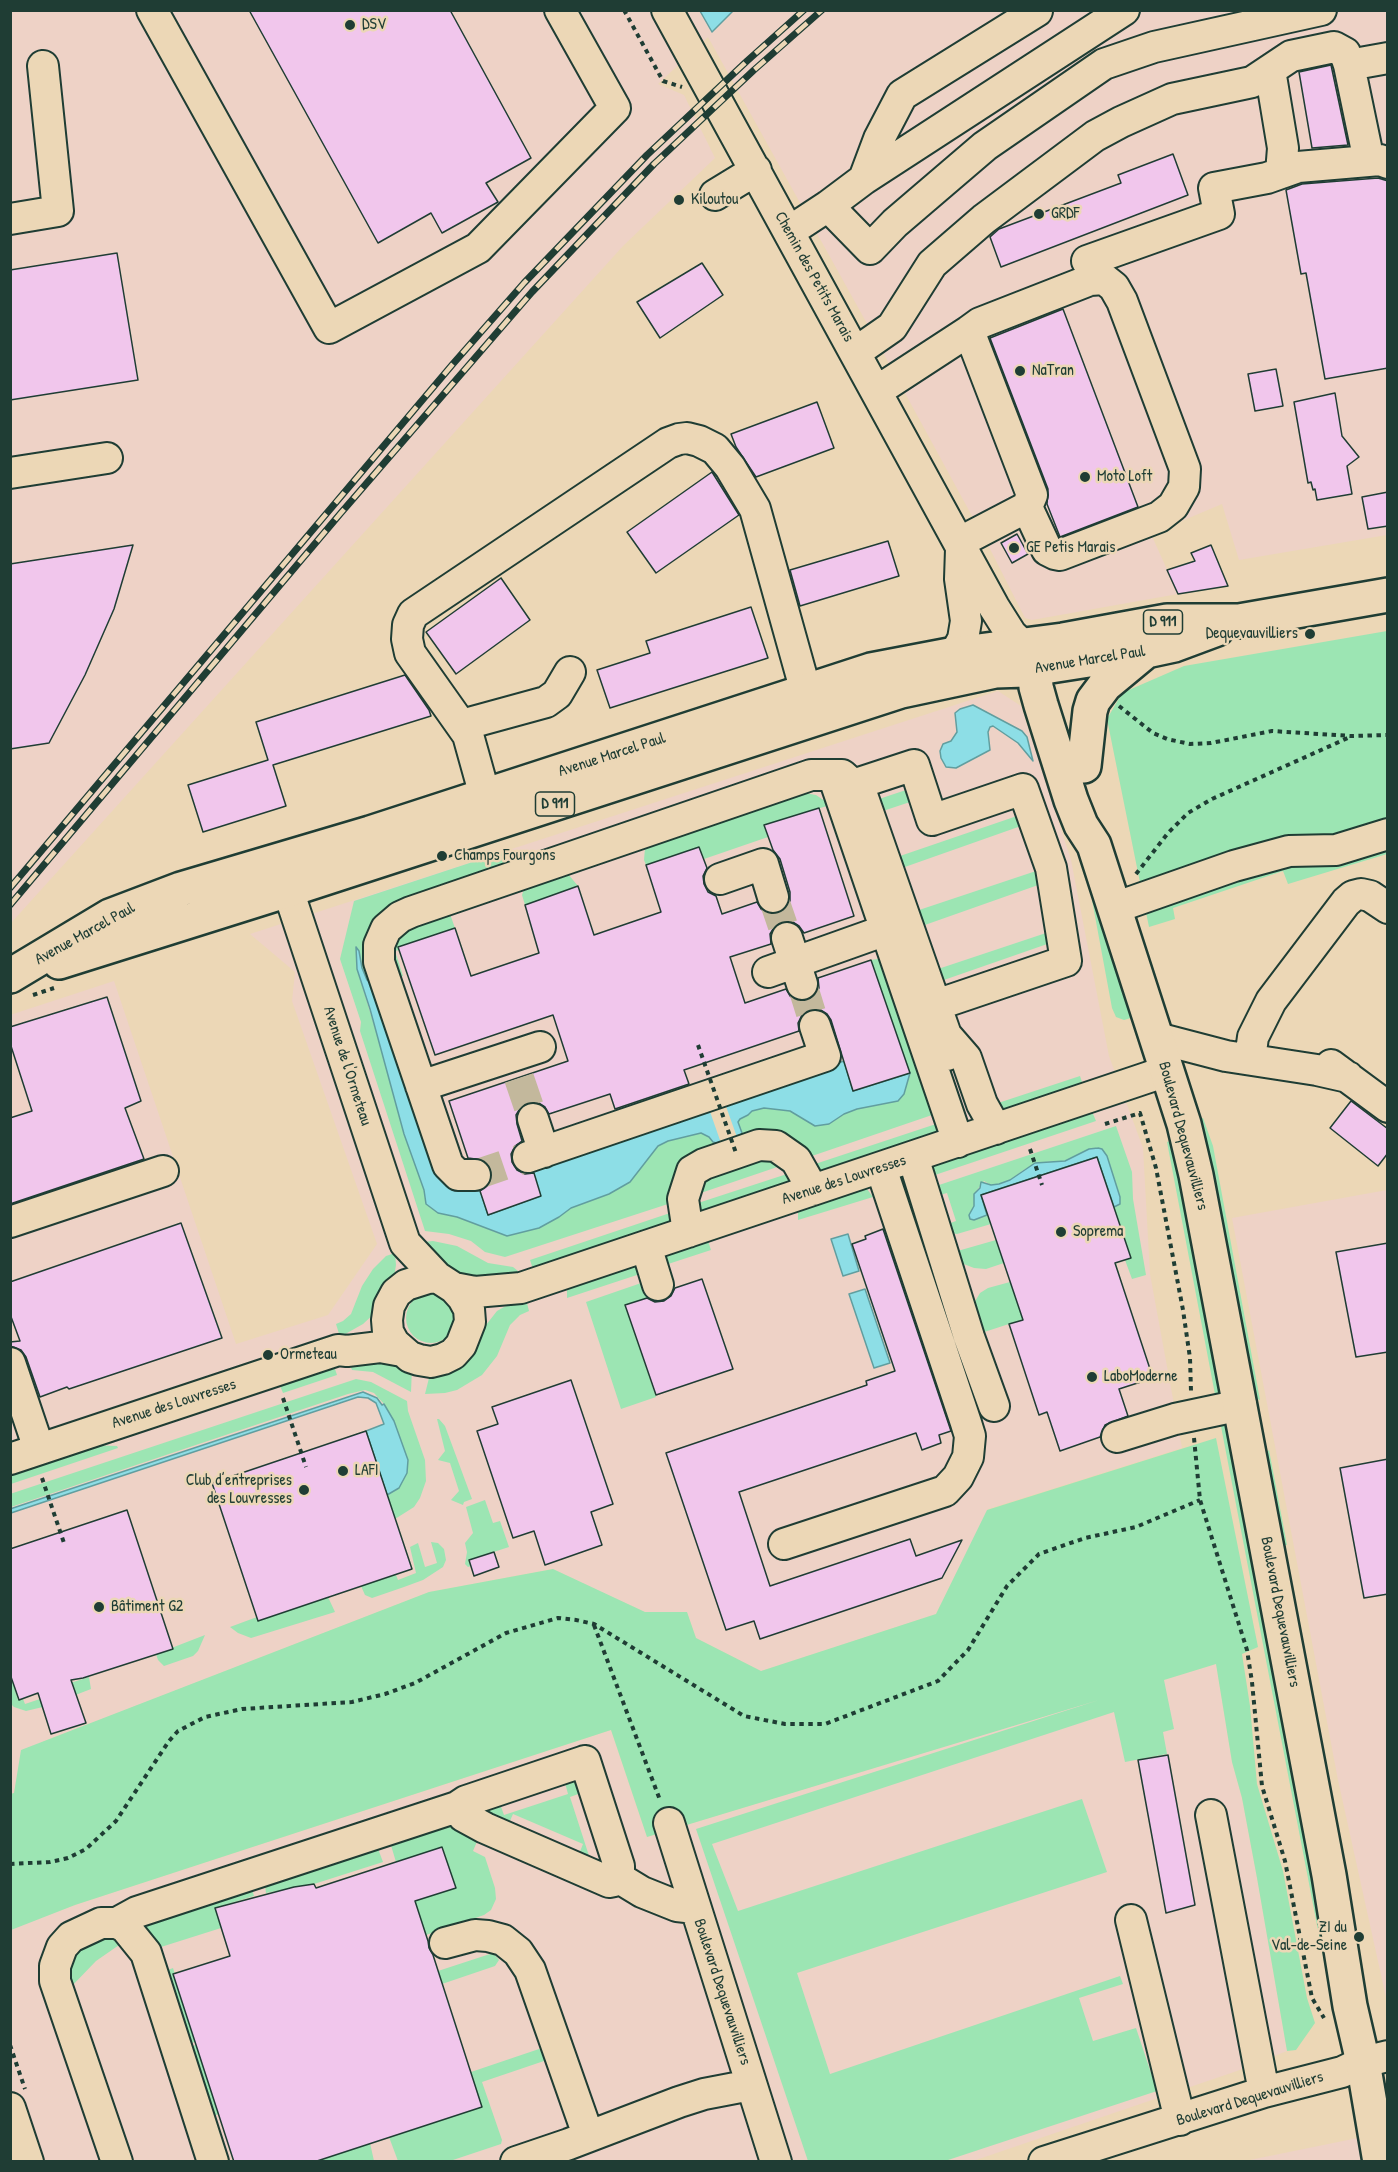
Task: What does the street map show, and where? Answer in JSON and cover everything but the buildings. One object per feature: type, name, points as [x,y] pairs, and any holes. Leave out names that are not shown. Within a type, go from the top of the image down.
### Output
[{"type":"main road","name":"Avenue Marcel Paul","points":[[10,976],[110,916],[140,903],[485,796],[871,670],[955,654],[1029,658],[1146,651],[1174,645],[1239,621],[1388,594]]},
{"type":"main road","name":"Avenue Marcel Paul","points":[[10,976],[288,890],[902,691],[995,671],[1029,658],[1167,621],[1239,621]]},
{"type":"main road","name":"Boulevard Dequevauvilliers","points":[[1084,766],[1093,701],[1105,685],[1146,651]]},
{"type":"main road","name":"Boulevard Dequevauvilliers","points":[[1029,658],[1056,686],[1084,766],[1096,807],[1098,829],[1094,845]]},
{"type":"main road","name":"Boulevard Dequevauvilliers","points":[[1029,658],[1041,705],[1071,800],[1094,845],[1184,1124],[1241,1406],[1329,1875],[1350,2006],[1375,2059]]},
{"type":"main road","points":[[278,860],[288,890]]},
{"type":"main road","points":[[1375,2059],[1380,2162]]},
{"type":"street","points":[[152,10],[329,328],[478,248],[615,108],[560,10]]},
{"type":"street","name":"Chemin des Petits Marais","points":[[667,10],[999,614],[1029,658]]},
{"type":"street","points":[[790,231],[864,179],[1124,10]]},
{"type":"street","points":[[828,206],[870,249],[895,224],[986,146],[1104,64],[1154,47],[1321,10]]},
{"type":"street","points":[[864,179],[879,139],[902,95],[1037,11]]},
{"type":"street","points":[[856,352],[892,327],[932,264],[984,219],[1095,136],[1172,99],[1252,82],[1291,56],[1334,47],[1345,53],[1378,162],[1298,167],[1267,178],[1214,188],[1221,225],[1087,261]]},
{"type":"street","points":[[1349,65],[1388,58]]},
{"type":"street","points":[[10,219],[58,212],[43,66]]},
{"type":"street","points":[[1270,70],[1283,148],[1281,173]]},
{"type":"street","points":[[716,195],[756,170]]},
{"type":"street","points":[[877,391],[980,322],[1090,280],[1098,278],[1108,282],[1122,300],[1185,469],[1184,487],[1179,499],[1167,513],[1060,555],[1054,555],[1047,550],[1027,507]]},
{"type":"street","points":[[955,654],[963,639],[966,621],[960,579],[960,543],[1027,507],[1032,495],[969,331]]},
{"type":"street","points":[[485,796],[468,735],[410,653],[407,639],[408,625],[413,614],[668,443],[679,439],[699,441],[715,449],[730,467],[755,509],[806,692]]},
{"type":"street","points":[[10,473],[107,458]]},
{"type":"street","points":[[462,725],[546,702],[557,694],[570,672]]},
{"type":"street","points":[[475,1176],[458,1175],[448,1165],[379,962],[381,939],[386,929],[394,920],[411,912],[811,775],[843,780],[914,765],[932,820],[1023,789],[1051,868],[1066,961],[936,1005]]},
{"type":"street","points":[[843,780],[886,930],[962,1141]]},
{"type":"street","points":[[843,780],[861,792],[946,1035],[947,1062],[961,1111],[962,1141]]},
{"type":"street","points":[[1113,905],[1288,851],[1336,850],[1388,834]]},
{"type":"street","points":[[720,879],[763,864],[773,897]]},
{"type":"street","name":"Avenue de l'Ormeteau","points":[[288,890],[405,1243],[446,1283]]},
{"type":"street","points":[[1238,1058],[1253,1037],[1270,1001],[1346,902],[1353,896],[1361,894],[1370,896],[1388,908]]},
{"type":"street","points":[[788,964],[886,930]]},
{"type":"street","points":[[533,1119],[536,1154],[825,1056],[815,1026]]},
{"type":"street","points":[[946,1035],[966,1058],[982,1104],[996,1130]]},
{"type":"street","points":[[1157,1038],[1238,1058],[1298,1067],[1310,1049],[1388,1107]]},
{"type":"street","points":[[421,1086],[516,1067],[540,1047]]},
{"type":"street","name":"Avenue des Louvresses","points":[[446,1283],[475,1292],[521,1288],[1167,1071]]},
{"type":"street","points":[[688,1232],[683,1199],[692,1171],[704,1164],[759,1145],[776,1146],[796,1160],[813,1191]]},
{"type":"street","points":[[913,1157],[969,1337],[994,1407]]},
{"type":"street","points":[[784,1544],[945,1491],[957,1477],[968,1457],[970,1436],[881,1168]]},
{"type":"street","points":[[10,1222],[163,1171]]},
{"type":"street","name":"Avenue de l'Ormeteau","points":[[393,1301],[405,1243]]},
{"type":"street","points":[[646,1246],[658,1285]]},
{"type":"street","points":[[428,1278],[446,1283],[463,1298],[469,1309],[470,1322],[467,1335],[453,1353],[443,1359],[431,1362],[419,1360],[402,1351],[388,1332],[387,1320],[393,1301],[412,1282],[428,1278]]},
{"type":"street","name":"Avenue des Louvresses","points":[[467,1335],[497,1305],[521,1288]]},
{"type":"street","name":"Avenue des Louvresses","points":[[338,1350],[345,1342],[372,1326],[393,1301]]},
{"type":"street","name":"Avenue des Louvresses","points":[[10,1459],[338,1350],[380,1347],[402,1351]]},
{"type":"street","points":[[10,1363],[39,1449]]},
{"type":"street","points":[[1117,1437],[1155,1425],[1241,1406]]},
{"type":"street","points":[[117,1923],[137,1912],[458,1807],[466,1801],[585,1761],[619,1866],[619,1878]]},
{"type":"street","points":[[458,1807],[463,1816],[495,1833],[609,1882],[619,1878]]},
{"type":"street","points":[[1210,1815],[1264,2092]]},
{"type":"street","name":"Boulevard Dequevauvilliers","points":[[669,1823],[776,2162]]},
{"type":"street","points":[[619,1878],[628,1885],[677,1906],[695,1908]]},
{"type":"street","points":[[1131,1920],[1180,2120]]},
{"type":"street","points":[[117,2162],[55,1981],[55,1966],[62,1947],[71,1937],[101,1923],[117,1923],[125,1927],[146,1953],[213,2162]]},
{"type":"street","points":[[445,1943],[475,1935],[488,1936],[504,1940],[519,1952],[530,1970],[588,2135]]},
{"type":"street","name":"Boulevard Dequevauvilliers","points":[[1044,2162],[1264,2092],[1342,2072],[1375,2059]]},
{"type":"street","points":[[516,2162],[704,2094],[751,2085]]},
{"type":"street","points":[[10,2108],[28,2162]]},
{"type":"path","points":[[624,10],[663,81],[714,96]]},
{"type":"path","points":[[1117,702],[1153,733],[1190,744],[1272,731],[1351,736],[1388,735]]},
{"type":"path","points":[[1113,905],[1167,833],[1188,813],[1212,799],[1351,736]]},
{"type":"path","points":[[698,1045],[736,1153]]},
{"type":"path","points":[[1105,1124],[1140,1113],[1156,1168],[1190,1358],[1192,1416],[1200,1500],[1247,1650],[1262,1786],[1285,1861],[1312,1998],[1328,2024]]},
{"type":"path","points":[[1030,1149],[1042,1185]]},
{"type":"path","points":[[283,1398],[306,1467]]},
{"type":"path","points":[[42,1478],[65,1546]]},
{"type":"path","points":[[10,1864],[50,1862],[68,1858],[86,1849],[116,1821],[168,1741],[178,1731],[205,1717],[242,1709],[352,1702],[374,1696],[415,1683],[506,1633],[558,1618],[594,1624],[744,1716],[785,1724],[825,1724],[938,1681],[969,1650],[1007,1586],[1039,1554],[1085,1538],[1136,1527],[1200,1500]]},
{"type":"path","points":[[594,1624],[669,1823]]},
{"type":"shaded area","points":[[11,11],[1387,11],[1387,535],[1239,560],[1222,504],[1151,534],[1178,594],[1032,620],[1025,618],[875,338],[708,37],[658,84],[684,95],[715,158],[623,246],[11,923]]},
{"type":"shaded area","points":[[998,691],[1021,706],[1071,860],[1109,1056],[1143,1148],[1150,1274],[1182,1448],[988,1509],[936,1614],[761,1671],[696,1638],[687,1612],[645,1612],[552,1569],[429,1592],[22,1750],[14,1793],[11,1794],[10,1015],[114,981],[236,1344],[328,1315],[377,1244],[292,1001],[295,972],[250,934]]},
{"type":"shaded area","points":[[1387,1190],[1387,2002],[1338,1780],[1232,1218]]},
{"type":"shaded area","points":[[1216,1664],[1232,1762],[1242,1798],[1287,2051],[1237,2071],[973,2161],[11,2161],[11,1930],[24,1924],[75,1905],[611,1730],[647,1837]]},
{"type":"shaded area","points":[[1387,2132],[1387,2161],[1240,2162],[1343,2141]]},
{"type":"green space","points":[[1387,631],[1387,854],[1288,884],[1283,871],[1173,908],[1175,919],[1149,927],[1107,719],[1122,693],[1184,666]]},
{"type":"green space","points":[[912,788],[916,800],[883,811],[879,799]]},
{"type":"green space","points":[[805,793],[816,795],[825,801],[827,806],[764,825],[768,837],[704,859],[699,847],[646,865],[645,848]]},
{"type":"green space","points":[[1017,816],[1021,826],[902,868],[893,843],[900,856]]},
{"type":"green space","points":[[503,852],[507,872],[407,900],[375,986],[367,980],[359,951],[356,948],[357,969],[424,1190],[426,1204],[438,1213],[457,1217],[507,1236],[559,1217],[571,1208],[609,1194],[629,1182],[658,1146],[668,1141],[701,1133],[720,1144],[668,1204],[505,1257],[485,1252],[471,1241],[449,1234],[425,1231],[360,1031],[361,1022],[340,959],[354,901]]},
{"type":"green space","points":[[1036,871],[1041,884],[922,926],[916,911]]},
{"type":"green space","points":[[568,874],[578,886],[525,905],[522,895],[524,889]]},
{"type":"green space","points":[[1095,899],[1134,1017],[1124,1020],[1116,1017],[1112,1008],[1092,900]]},
{"type":"green space","points":[[450,914],[455,928],[398,947],[399,950],[395,951],[403,976],[393,979],[394,930]]},
{"type":"green space","points":[[1049,932],[1053,942],[941,981],[938,969]]},
{"type":"green space","points":[[885,958],[935,1114],[809,1157],[740,1139],[737,1122],[752,1111],[764,1108],[790,1111],[815,1126],[857,1109],[884,1104],[904,1094],[910,1073],[871,960]]},
{"type":"green space","points":[[1080,1076],[1084,1088],[1000,1117],[992,1105]]},
{"type":"green space","points":[[1091,1109],[1096,1121],[929,1177],[928,1164]]},
{"type":"green space","points":[[1203,1118],[1213,1146],[1260,1400],[1250,1396],[1196,1120]]},
{"type":"green space","points":[[939,1123],[940,1136],[817,1178],[809,1166]]},
{"type":"green space","points":[[1116,1126],[1132,1172],[1133,1199],[1146,1275],[1132,1279],[1125,1260],[1131,1257],[1114,1207],[1120,1204],[1120,1197],[1107,1156],[1089,1149],[1065,1161],[1045,1162],[1025,1169],[1010,1180],[999,1184],[991,1185],[984,1181],[974,1194],[974,1220],[988,1215],[991,1224],[957,1234],[951,1233],[942,1226],[956,1221],[947,1193],[932,1197],[930,1188]]},
{"type":"green space","points":[[1174,1140],[1227,1398],[1217,1405],[1167,1142]]},
{"type":"green space","points":[[757,1153],[789,1163],[689,1197],[694,1181]]},
{"type":"green space","points":[[790,1173],[791,1186],[702,1216],[695,1204]]},
{"type":"green space","points":[[864,1185],[873,1197],[798,1220],[798,1208]]},
{"type":"green space","points":[[676,1211],[677,1225],[534,1272],[530,1260]]},
{"type":"green space","points":[[707,1238],[711,1250],[662,1266],[660,1253]]},
{"type":"green space","points":[[996,1240],[1004,1263],[986,1269],[974,1268],[956,1261],[948,1249],[961,1250]]},
{"type":"green space","points":[[433,1241],[457,1246],[488,1263],[513,1267],[518,1271],[520,1277],[467,1278],[439,1265],[424,1242]]},
{"type":"green space","points":[[395,1253],[394,1277],[377,1311],[363,1324],[340,1337],[336,1324],[351,1314],[362,1286],[373,1269],[386,1256]]},
{"type":"green space","points":[[637,1261],[643,1273],[567,1298],[567,1285]]},
{"type":"green space","points":[[1116,1263],[1123,1287],[975,1335],[974,1303],[980,1293],[988,1288],[1010,1282],[1015,1297]]},
{"type":"green space","points":[[647,1281],[652,1296],[625,1306],[656,1397],[621,1409],[586,1302]]},
{"type":"green space","points":[[426,1293],[436,1293],[449,1300],[456,1313],[456,1323],[449,1336],[436,1343],[426,1343],[417,1339],[410,1332],[406,1323],[406,1313],[410,1304],[417,1297]]},
{"type":"green space","points":[[526,1299],[529,1311],[520,1315],[510,1325],[497,1356],[482,1375],[457,1390],[425,1394],[431,1370],[475,1347],[486,1325],[497,1311]]},
{"type":"green space","points":[[357,1355],[412,1367],[411,1392],[373,1372],[352,1370],[347,1358]]},
{"type":"green space","points":[[333,1363],[337,1375],[283,1393],[278,1381]]},
{"type":"green space","points":[[356,1379],[371,1382],[407,1401],[408,1411],[425,1460],[426,1481],[420,1498],[414,1507],[395,1519],[387,1495],[399,1488],[407,1473],[408,1460],[394,1421],[384,1404],[374,1393],[365,1390],[11,1507],[10,1494]]},
{"type":"green space","points":[[1219,1416],[1232,1418],[1339,2001],[1332,2003]]},
{"type":"green space","points":[[437,1419],[445,1426],[472,1499],[464,1502],[463,1505],[451,1500],[459,1491],[450,1463],[438,1460],[445,1451]]},
{"type":"green space","points":[[1216,1438],[1258,1647],[1242,1654],[1250,1706],[1257,1784],[1283,1871],[1307,1998],[1315,2023],[1296,2050],[1287,2051],[1242,1798],[1232,1762],[1216,1664],[1164,1680],[1174,1729],[1163,1732],[1167,1754],[1125,1762],[1114,1712],[712,1844],[738,1911],[1082,1799],[1107,1872],[797,1973],[830,2074],[1120,1976],[1123,1984],[1079,1998],[1093,2041],[1136,2028],[1157,2091],[945,2161],[808,2161],[696,1829],[1099,1700],[647,1837],[611,1730],[75,1905],[11,1930],[10,1794],[14,1793],[21,1750],[429,1592],[553,1569],[645,1612],[687,1612],[696,1638],[761,1671],[936,1614],[987,1510]]},
{"type":"green space","points":[[87,1445],[117,1446],[118,1448],[11,1484],[10,1471]]},
{"type":"green space","points":[[1269,1450],[1287,1545],[1278,1545],[1261,1458]]},
{"type":"green space","points":[[485,1500],[493,1523],[500,1521],[509,1547],[469,1560],[471,1566],[468,1567],[465,1564],[467,1552],[465,1543],[473,1533],[466,1507]]},
{"type":"green space","points":[[431,1542],[438,1543],[444,1549],[446,1560],[443,1567],[423,1580],[404,1587],[372,1598],[365,1595],[361,1586],[396,1575],[398,1580],[416,1573],[410,1547],[418,1543],[425,1567],[437,1563]]},
{"type":"green space","points":[[328,1597],[335,1612],[251,1638],[230,1627],[257,1617],[257,1621]]},
{"type":"green space","points":[[205,1635],[198,1651],[193,1656],[164,1666],[158,1660],[156,1654]]},
{"type":"green space","points":[[10,1674],[18,1700],[23,1699],[25,1704],[43,1698],[42,1692],[89,1677],[91,1689],[47,1706],[26,1711],[11,1704]]},
{"type":"green space","points":[[564,1779],[574,1779],[583,1788],[584,1792],[570,1797],[591,1862],[606,1857],[607,1863],[603,1868],[577,1859],[583,1844],[513,1814],[507,1828],[482,1818],[483,1808],[499,1801],[504,1815],[568,1794]]},
{"type":"green space","points":[[448,1823],[479,1837],[473,1851],[485,1857],[495,1888],[496,1899],[491,1910],[484,1915],[426,1935],[415,1901],[456,1888],[443,1848],[396,1862],[390,1842]]},
{"type":"green space","points":[[377,1846],[383,1862],[314,1884],[266,1893],[265,1885]]},
{"type":"green space","points":[[250,1882],[254,1896],[215,1908],[221,1928],[161,1947],[140,1926]]},
{"type":"green space","points":[[110,1937],[122,1943],[96,1961],[69,1989],[67,1983],[72,1955],[78,1947],[98,1938]]},
{"type":"green space","points":[[494,1954],[499,1960],[495,1966],[442,1984],[438,1971]]},
{"type":"green space","points":[[173,1968],[195,2042],[184,2045],[165,1971]]},
{"type":"green space","points":[[196,2045],[219,2114],[208,2118],[185,2048]]},
{"type":"green space","points":[[539,2049],[545,2051],[544,2061],[482,2082],[502,2140],[501,2144],[450,2161],[398,2161],[389,2137],[482,2107],[471,2072]]},
{"type":"green space","points":[[370,2143],[374,2161],[314,2162]]},
{"type":"water","points":[[700,11],[733,11],[712,32]]},
{"type":"water","points":[[973,705],[1022,731],[1027,737],[1033,761],[1018,743],[993,726],[988,732],[990,750],[956,768],[946,767],[940,751],[943,744],[951,741],[957,732],[955,713]]},
{"type":"water","points":[[356,947],[367,980],[375,986],[436,1168],[478,1183],[488,1215],[540,1196],[531,1166],[703,1108],[844,1061],[853,1091],[910,1073],[904,1094],[898,1101],[857,1109],[829,1124],[815,1126],[790,1111],[764,1108],[752,1111],[740,1119],[738,1122],[742,1133],[739,1137],[720,1144],[701,1133],[668,1141],[658,1146],[630,1182],[609,1194],[571,1208],[539,1228],[507,1236],[457,1217],[438,1213],[426,1204],[424,1190],[404,1134],[357,969]]},
{"type":"water","points":[[1089,1149],[1102,1149],[1107,1156],[1120,1197],[1120,1204],[1114,1207],[1097,1157],[981,1195],[987,1215],[974,1220],[970,1219],[969,1215],[974,1206],[974,1194],[980,1188],[981,1182],[991,1185],[999,1184],[1010,1180],[1035,1163],[1065,1161]]},
{"type":"water","points":[[848,1234],[859,1271],[843,1276],[831,1239]]},
{"type":"water","points":[[865,1289],[890,1363],[874,1368],[849,1294]]},
{"type":"water","points":[[363,1392],[377,1398],[382,1405],[384,1404],[394,1421],[408,1460],[407,1473],[399,1488],[387,1495],[366,1431],[384,1424],[376,1403],[368,1398],[358,1397],[11,1513],[10,1509]]},
{"type":"pier","points":[[723,1098],[738,1140],[722,1146],[707,1103]]},
{"type":"tunnel","points":[[773,897],[787,938]]},
{"type":"tunnel","points":[[802,984],[815,1026]]},
{"type":"tunnel","points":[[519,1078],[533,1119]]},
{"type":"tunnel","points":[[475,1175],[528,1157]]},
{"type":"railway","points":[[10,888],[524,283],[647,155],[804,10]]},
{"type":"railway","points":[[10,905],[340,514],[532,292],[654,164],[822,10]]},
{"type":"place","name":"DSV","points":[[350,25]]},
{"type":"place","name":"Kiloutou","points":[[679,200]]},
{"type":"place","name":"GRDF","points":[[1039,214]]},
{"type":"place","name":"NaTran","points":[[1020,371]]},
{"type":"place","name":"Moto Loft","points":[[1085,477]]},
{"type":"place","name":"GE Petis Marais","points":[[1014,548]]},
{"type":"place","name":"Dequevauvilliers","points":[[1310,634]]},
{"type":"place","name":"Champs Fourgons","points":[[442,856]]},
{"type":"place","name":"Soprema","points":[[1061,1232]]},
{"type":"place","name":"Ormeteau","points":[[268,1355]]},
{"type":"place","name":"LaboModerne","points":[[1092,1377]]},
{"type":"place","name":"LAFI","points":[[343,1471]]},
{"type":"place","name":"Club d’entreprises des Louvresses","points":[[304,1490]]},
{"type":"place","name":"Bâtiment G2","points":[[99,1607]]},
{"type":"place","name":"ZI du Val-de-Seine","points":[[1359,1937]]}]
